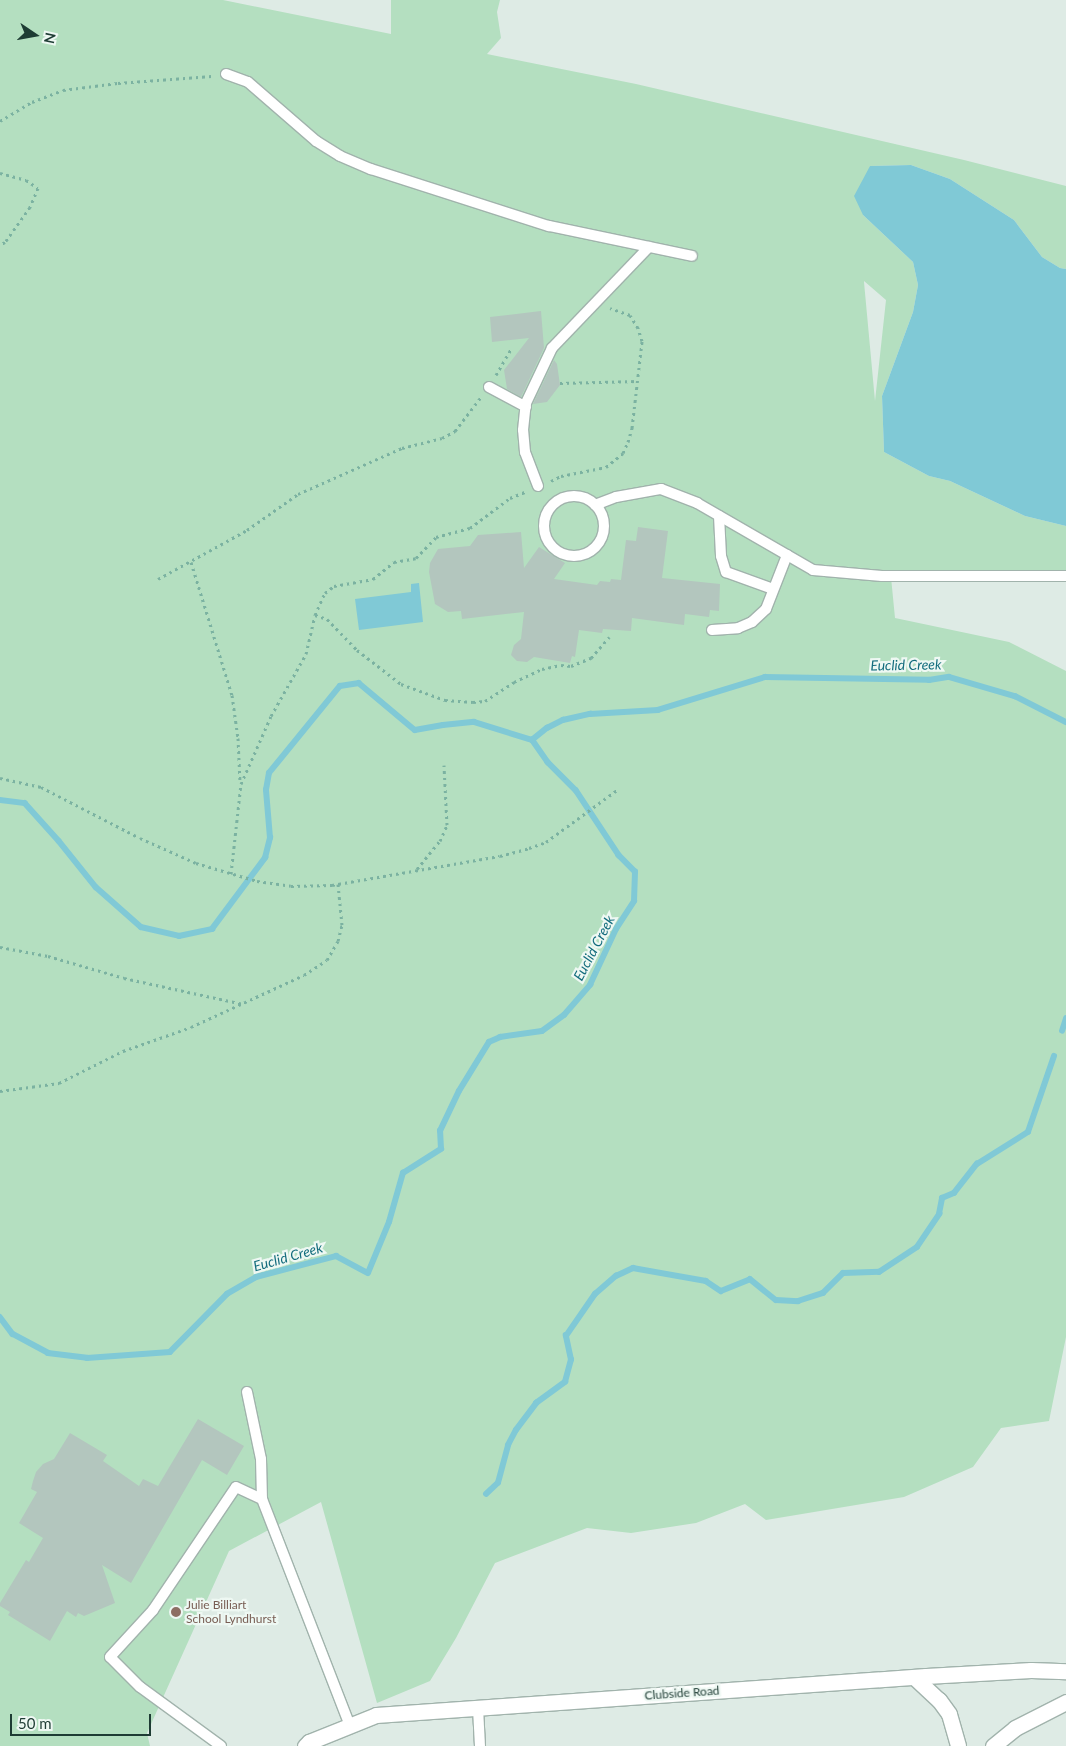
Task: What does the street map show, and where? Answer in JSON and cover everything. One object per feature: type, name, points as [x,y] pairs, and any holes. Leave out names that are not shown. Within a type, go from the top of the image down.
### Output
[{"type":"street","name":"Clubside Road","points":[[305,1746],[309,1742],[376,1716],[914,1677],[1031,1670],[1066,1671]]},
{"type":"street","points":[[914,1677],[939,1700],[949,1714],[958,1746]]},
{"type":"street","points":[[992,1746],[1014,1728],[1066,1702]]},
{"type":"lane","points":[[226,74],[248,82],[316,140],[340,156],[363,166],[549,226],[692,256]]},
{"type":"lane","points":[[538,486],[525,452],[523,430],[526,407],[552,348],[649,247]]},
{"type":"lane","points":[[489,387],[526,407]]},
{"type":"lane","points":[[595,505],[616,497],[661,489],[697,503],[813,570],[882,576],[1066,576]]},
{"type":"lane","points":[[571,496],[581,496],[595,505],[602,517],[604,527],[602,537],[597,545],[580,556],[571,556],[553,548],[547,540],[544,521],[553,504],[571,496]]},
{"type":"lane","points":[[719,516],[721,556],[726,572],[774,589]]},
{"type":"lane","points":[[712,630],[738,628],[752,622],[766,609],[787,555]]},
{"type":"lane","points":[[246,1392],[261,1458],[262,1500],[350,1726]]},
{"type":"lane","points":[[221,1746],[140,1687],[110,1657],[153,1610],[236,1487],[262,1500]]},
{"type":"lane","points":[[478,1708],[480,1746]]},
{"type":"path","points":[[0,121],[32,102],[63,90],[118,83],[226,74]]},
{"type":"path","points":[[0,173],[26,180],[38,188],[30,207],[5,242],[0,245]]},
{"type":"path","points":[[240,784],[271,716],[306,654],[315,615],[325,593],[334,586],[373,579],[394,562],[416,558],[436,537],[470,528],[510,498],[561,476],[606,467],[623,453],[632,428],[642,341],[638,328],[630,315],[625,312],[594,305]]},
{"type":"path","points":[[158,579],[247,530],[298,494],[402,448],[442,438],[454,431],[489,387],[512,348]]},
{"type":"path","points":[[560,383],[638,381]]},
{"type":"path","points":[[190,562],[232,696],[238,738],[240,784],[231,874]]},
{"type":"path","points":[[315,615],[327,619],[357,650],[400,684],[445,700],[473,702],[485,701],[514,682],[542,668],[561,665],[571,666],[591,658],[610,636]]},
{"type":"path","points":[[417,869],[440,841],[447,825],[444,766]]},
{"type":"path","points":[[0,778],[41,787],[140,838],[196,863],[257,881],[290,886],[338,884],[500,856],[529,848],[546,842],[617,790]]},
{"type":"path","points":[[0,1091],[59,1082],[123,1051],[191,1027],[304,975],[327,960],[338,941],[342,925],[338,884]]},
{"type":"path","points":[[0,946],[48,956],[124,978],[243,1004]]},
{"type":"green space","points":[[0,0],[223,0],[391,34],[391,0],[500,0],[497,12],[501,38],[487,54],[636,84],[964,160],[1066,186],[1066,269],[1060,268],[1042,257],[1014,220],[950,179],[911,165],[870,166],[863,215],[913,262],[918,285],[913,312],[882,396],[884,452],[929,476],[950,481],[1025,516],[1066,526],[1066,576],[891,577],[895,618],[1009,642],[1066,671],[1066,1337],[1049,1421],[1001,1428],[973,1467],[904,1497],[766,1520],[745,1504],[696,1523],[631,1533],[587,1528],[495,1563],[456,1638],[430,1681],[377,1703],[321,1502],[229,1551],[147,1733],[150,1746],[0,1746]],"holes":[[[864,281],[886,300],[875,401]]]},
{"type":"water","points":[[911,165],[950,179],[1014,220],[1042,257],[1060,268],[1066,269],[1066,526],[1025,516],[950,481],[929,476],[884,452],[882,396],[913,312],[918,285],[913,262],[863,215],[854,196],[870,166]]},
{"type":"water","points":[[419,583],[423,622],[359,630],[355,599],[411,592],[411,584]]},
{"type":"building","points":[[541,311],[544,348],[521,397],[507,389],[504,370],[529,338],[492,342],[490,317]]},
{"type":"building","points":[[554,360],[557,364],[560,385],[547,402],[533,404]]},
{"type":"building","points":[[638,527],[668,531],[662,578],[720,584],[719,611],[710,610],[709,617],[685,614],[684,625],[632,618],[631,631],[603,629],[602,633],[579,630],[575,657],[572,656],[570,663],[534,657],[527,662],[517,661],[511,655],[514,645],[521,639],[524,612],[462,619],[461,611],[448,612],[435,604],[429,572],[430,563],[438,549],[470,546],[478,535],[521,532],[524,568],[539,547],[565,563],[554,579],[597,585],[600,581],[621,580],[626,540],[636,541]]},
{"type":"building","points":[[198,1419],[244,1446],[227,1475],[202,1460],[131,1583],[102,1565],[115,1603],[84,1616],[78,1613],[76,1617],[67,1611],[50,1641],[8,1615],[10,1612],[0,1606],[0,1603],[26,1560],[29,1562],[43,1538],[19,1523],[37,1492],[31,1489],[36,1472],[43,1464],[54,1459],[70,1433],[107,1455],[103,1461],[139,1486],[143,1479],[158,1486]]},
{"type":"waterway","name":"Euclid Creek","points":[[0,1317],[13,1334],[48,1353],[87,1358],[170,1352],[227,1294],[256,1277],[336,1256],[368,1273],[389,1222],[403,1173],[441,1149],[440,1131],[459,1091],[489,1042],[500,1037],[542,1031],[564,1015],[590,985],[616,929],[634,901],[635,872],[619,856],[576,791],[548,763],[532,740],[547,728],[563,720],[590,714],[658,710],[765,677],[929,680],[949,677],[1015,696],[1066,722]]},
{"type":"waterway","points":[[0,800],[25,803],[96,887],[141,927],[179,936],[212,929],[265,858],[270,838],[266,790],[269,773],[340,686],[359,683],[415,730],[474,722],[532,740]]},
{"type":"waterway","points":[[1062,1031],[1066,1019]]},
{"type":"waterway","points":[[486,1494],[498,1483],[508,1445],[516,1430],[536,1403],[565,1382],[571,1360],[566,1336],[595,1294],[616,1276],[633,1268],[706,1281],[721,1291],[750,1279],[776,1300],[798,1301],[823,1293],[843,1273],[879,1272],[917,1247],[939,1214],[942,1198],[954,1193],[977,1164],[1028,1132],[1054,1056]]},
{"type":"place","name":"Julie Billiart School Lyndhurst","points":[[176,1612]]}]
